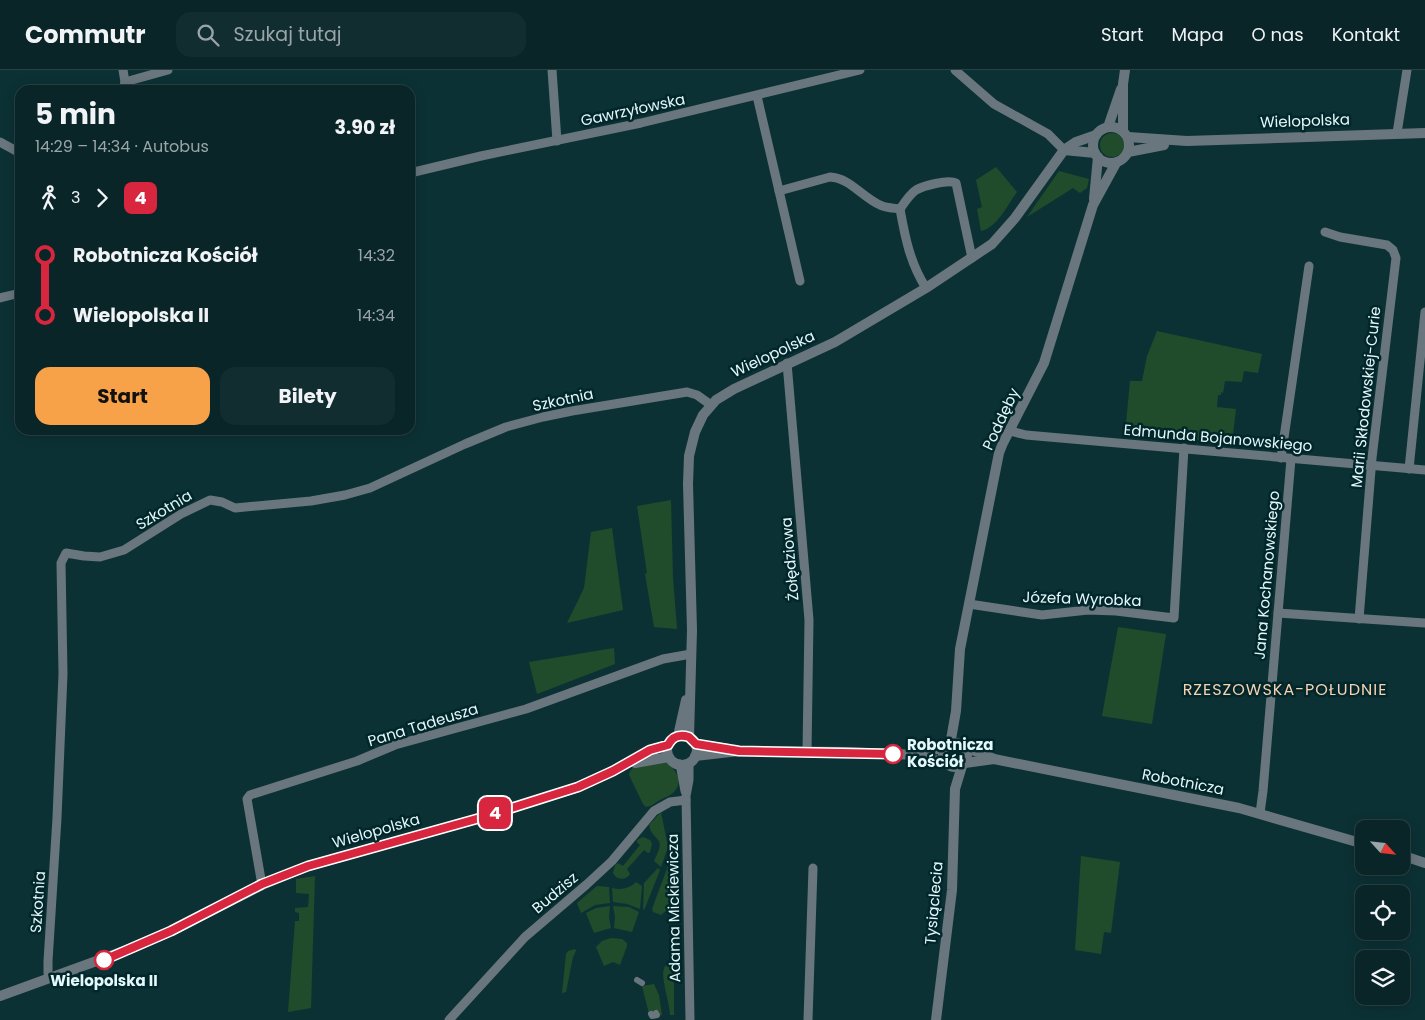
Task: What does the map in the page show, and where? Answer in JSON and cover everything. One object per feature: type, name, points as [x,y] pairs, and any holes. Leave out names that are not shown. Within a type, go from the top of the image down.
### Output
[{"type":"street","points":[[123,70],[124,85]]},
{"type":"street","points":[[127,85],[168,70]]},
{"type":"street","points":[[552,70],[557,141]]},
{"type":"street","name":"Gawrzyłowska","points":[[415,172],[481,156],[634,125],[860,70]]},
{"type":"street","points":[[955,70],[994,104],[1048,134],[1064,150],[1096,155],[1106,162],[1116,163],[1123,159],[1129,147],[1125,134],[1123,84],[1125,70]]},
{"type":"street","points":[[1397,134],[1407,70]]},
{"type":"street","points":[[1096,155],[1093,146],[1096,135],[1108,127],[1123,84]]},
{"type":"street","points":[[757,96],[800,280]]},
{"type":"street","points":[[1108,127],[1113,127],[1125,134]]},
{"type":"street","name":"Wielopolska","points":[[1125,134],[1187,141],[1425,132]]},
{"type":"street","name":"Wielopolska","points":[[692,740],[689,687],[691,654],[688,484],[689,456],[698,423],[711,405],[734,389],[835,342],[926,288],[992,244],[1005,231],[1064,150],[1076,142],[1096,135]]},
{"type":"street","name":"Wielopolska","points":[[1128,152],[1187,141]]},
{"type":"street","points":[[0,142],[15,150]]},
{"type":"street","name":"Poddęby","points":[[1093,205],[1096,155]]},
{"type":"street","name":"Poddęby","points":[[955,746],[960,650],[1000,453],[1044,363],[1093,205],[1116,163]]},
{"type":"street","points":[[779,191],[830,177],[844,180],[878,204],[900,209]]},
{"type":"street","points":[[900,209],[916,190],[940,183],[952,181],[956,183],[972,258]]},
{"type":"street","points":[[900,209],[913,265],[926,288]]},
{"type":"street","name":"Marii Skłodowskiej-Curie","points":[[1324,232],[1340,237],[1387,244],[1393,250],[1396,258],[1371,465],[1358,619]]},
{"type":"street","name":"Jana Kochanowskiego","points":[[1260,813],[1278,613],[1286,459],[1309,266]]},
{"type":"street","points":[[0,298],[15,294]]},
{"type":"street","points":[[1408,469],[1422,378],[1425,312]]},
{"type":"street","name":"Żołędziowa","points":[[787,363],[809,620],[808,752]]},
{"type":"street","name":"Szkotnia","points":[[50,978],[48,961],[57,818],[63,674],[61,562],[66,553],[100,557],[124,550],[181,514],[210,500],[222,502],[235,508],[311,501],[345,495],[374,486],[506,427],[543,417],[687,392],[697,394],[711,405]]},
{"type":"street","name":"Edmunda Bojanowskiego","points":[[1010,431],[1026,435],[1425,470]]},
{"type":"street","name":"Józefa Wyrobka","points":[[969,604],[1042,615],[1069,611],[1098,610],[1174,618],[1184,448]]},
{"type":"street","points":[[1278,613],[1425,623]]},
{"type":"street","name":"Pana Tadeusza","points":[[262,884],[247,799],[250,795],[357,761],[396,745],[526,709],[663,659],[691,654]]},
{"type":"street","name":"Wielopolska","points":[[678,736],[689,687]]},
{"type":"street","points":[[739,751],[678,736],[671,740],[668,745],[669,756],[674,762],[739,751],[917,755],[955,746]]},
{"type":"street","points":[[688,761],[697,750],[692,740]]},
{"type":"street","name":"Wielopolska","points":[[0,996],[135,948],[262,884],[308,866],[480,818],[578,787],[650,750],[668,745]]},
{"type":"street","points":[[917,755],[954,768],[963,764],[968,756],[955,746]]},
{"type":"street","points":[[946,764],[943,755],[955,746]]},
{"type":"street","name":"Robotnicza","points":[[955,746],[985,754],[994,759],[1260,813],[1355,841]]},
{"type":"street","name":"Wielopolska","points":[[626,764],[669,756]]},
{"type":"street","name":"Robotnicza","points":[[963,764],[994,759]]},
{"type":"street","name":"Adama Mickiewicza","points":[[688,761],[686,798],[690,1020]]},
{"type":"street","name":"Tysiąclecia","points":[[946,764],[955,789]]},
{"type":"street","name":"Tysiąclecia","points":[[936,1020],[952,890],[955,789],[963,764]]},
{"type":"street","name":"Budzisz","points":[[450,1020],[525,937],[612,861],[654,811],[670,802],[686,798]]},
{"type":"street","points":[[1410,858],[1425,863]]},
{"type":"street","points":[[808,1020],[813,868]]},
{"type":"green space","points":[[1112,133],[1117,134],[1123,140],[1123,150],[1117,156],[1112,157],[1107,156],[1101,150],[1100,145],[1101,140],[1107,134]]},
{"type":"green space","points":[[996,167],[1017,192],[997,221],[981,231],[977,209],[982,207],[976,180]]},
{"type":"green space","points":[[1059,171],[1089,179],[1087,188],[1080,193],[1073,188],[1027,217]]},
{"type":"green space","points":[[1157,331],[1262,354],[1258,373],[1244,371],[1242,382],[1225,381],[1223,393],[1221,392],[1221,395],[1218,395],[1217,407],[1236,409],[1232,443],[1125,434],[1130,381],[1142,381],[1147,356]]},
{"type":"green space","points":[[671,500],[673,578],[677,629],[654,627],[645,574],[647,573],[637,506]]},
{"type":"green space","points":[[612,528],[623,610],[567,623],[584,588],[591,532]]},
{"type":"green space","points":[[1118,627],[1166,634],[1152,724],[1102,716]]},
{"type":"green space","points":[[614,648],[615,664],[537,694],[529,662]]},
{"type":"green space","points":[[662,761],[677,774],[677,788],[671,795],[646,807],[629,775],[630,771],[642,764]]},
{"type":"green space","points":[[661,812],[668,847],[661,867],[654,861],[660,843],[653,835],[649,825]]},
{"type":"green space","points":[[643,837],[650,840],[652,844],[650,852],[648,853],[644,850],[627,869],[630,874],[626,878],[616,877],[613,873],[615,865],[618,863],[623,866],[640,845],[637,840]]},
{"type":"green space","points":[[672,855],[674,904],[661,915],[653,912],[652,909]]},
{"type":"green space","points":[[1081,856],[1120,862],[1111,933],[1104,932],[1101,954],[1075,950]]},
{"type":"green space","points":[[658,868],[660,870],[643,910],[644,883]]},
{"type":"green space","points":[[315,876],[311,1008],[288,1012],[295,921],[299,921],[299,913],[295,912],[295,908],[308,907],[309,894],[296,893],[296,879]]},
{"type":"green space","points":[[636,882],[642,886],[640,909],[627,904],[613,902],[612,888],[625,888]]},
{"type":"green space","points":[[597,886],[609,887],[610,903],[595,905],[581,913],[577,903]]},
{"type":"green space","points":[[610,906],[611,928],[594,933],[586,913],[596,908]]},
{"type":"green space","points":[[613,906],[629,907],[639,912],[632,932],[614,928]]},
{"type":"green space","points":[[611,938],[622,939],[627,943],[627,946],[620,965],[613,962],[604,966],[596,947],[602,941]]},
{"type":"green space","points":[[575,949],[566,992],[562,993],[566,954],[568,951]]},
{"type":"green space","points":[[667,965],[674,971],[674,1015],[670,1015],[663,976],[663,970]]},
{"type":"green space","points":[[654,984],[659,995],[662,1015],[650,1018],[642,986]]},
{"type":"bus line","name":"4","points":[[104,960],[135,948],[262,884],[294,871],[370,847],[480,818],[578,787],[613,771],[650,750],[668,745],[671,740],[678,736],[689,737],[696,744],[739,751],[893,754]]},
{"type":"place","name":"Robotnicza Kościół","points":[[893,754]]},
{"type":"place","name":"Wielopolska II","points":[[104,960]]},
{"type":"district","name":"RZESZOWSKA-POŁUDNIE","points":[[1285,689]]}]
